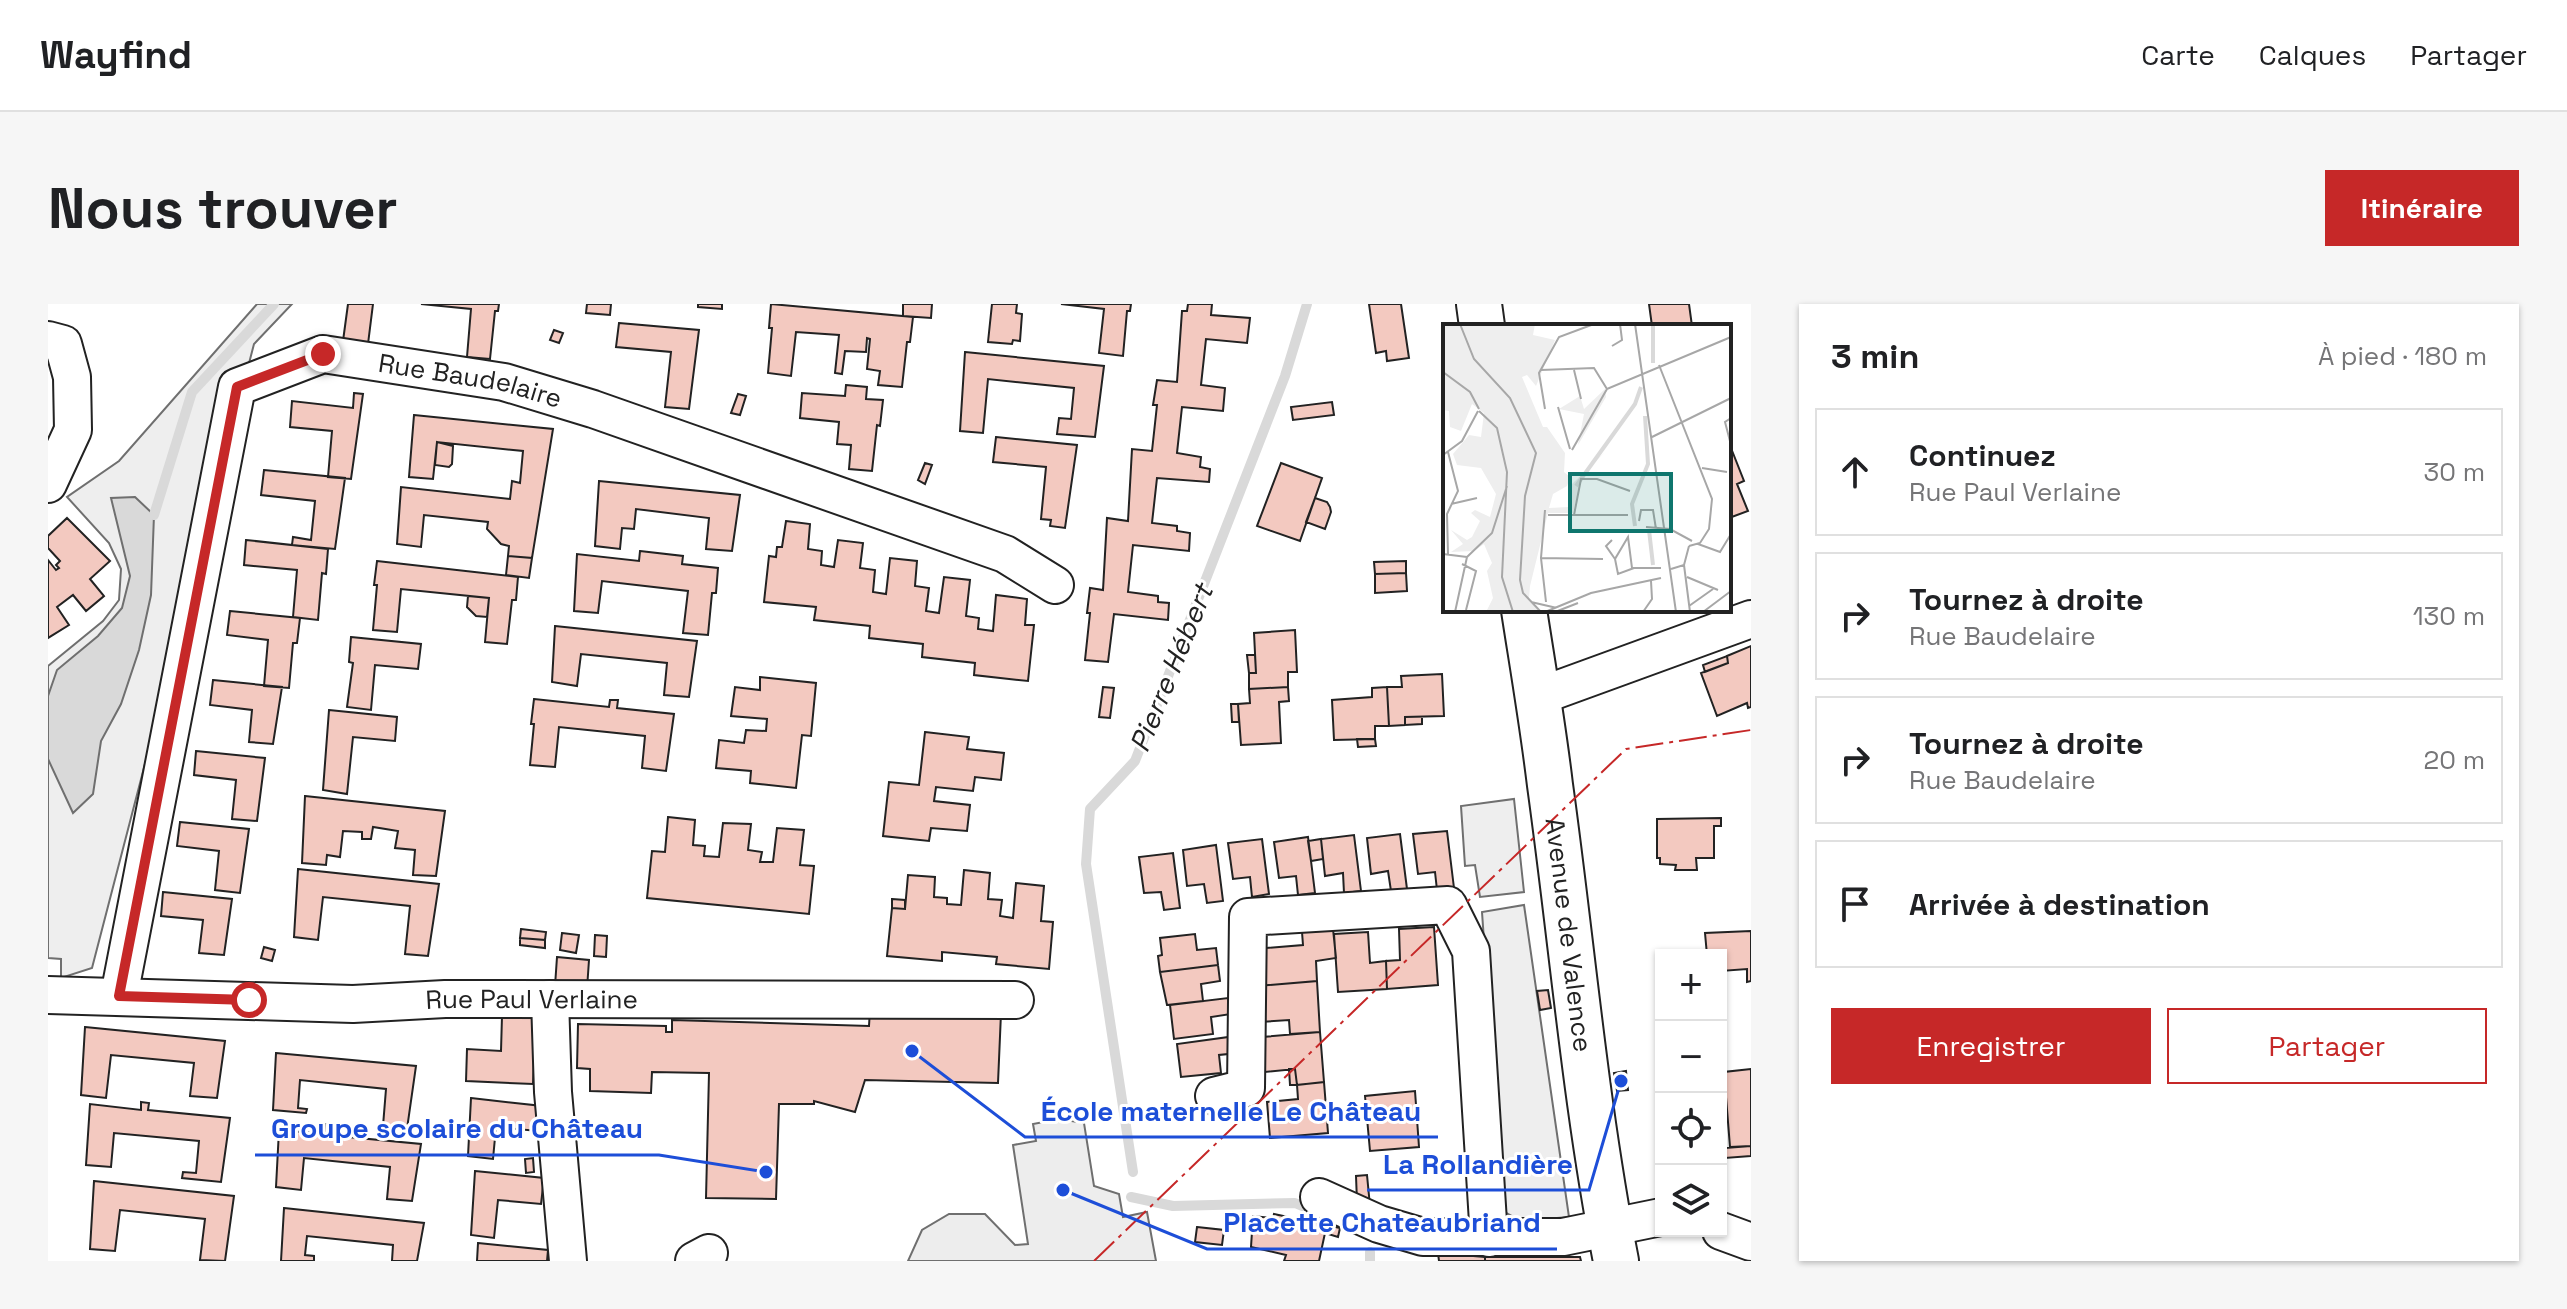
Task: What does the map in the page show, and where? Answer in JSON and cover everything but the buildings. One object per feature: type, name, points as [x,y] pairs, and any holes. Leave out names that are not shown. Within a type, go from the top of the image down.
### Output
[{"type":"main road","points":[[1479,304],[1482,324]]},
{"type":"main road","name":"Avenue de Valence","points":[[1524,612],[1613,1245]]},
{"type":"street","points":[[48,340],[63,344],[72,377],[73,430],[48,484]]},
{"type":"street","name":"Rue Baudelaire","points":[[119,996],[237,387],[323,354],[504,382],[607,414],[1005,554],[1055,585]]},
{"type":"street","points":[[1537,697],[1751,619]]},
{"type":"street","points":[[1214,1096],[1246,1088],[1248,917],[1448,905],[1471,951],[1489,1238]]},
{"type":"street","name":"Rue Paul Verlaine","points":[[48,995],[353,1004],[445,999],[1015,1000]]},
{"type":"street","points":[[550,999],[553,1092],[568,1261]]},
{"type":"street","points":[[1319,1197],[1379,1224],[1423,1237],[1563,1237],[1613,1245],[1655,1220]]},
{"type":"street","points":[[1727,1233],[1751,1242]]},
{"type":"shaded area","points":[[257,304],[292,304],[254,344],[92,968],[61,978],[61,959],[48,958],[48,666],[103,621],[119,600],[121,569],[109,543],[67,497],[119,461]]},
{"type":"shaded area","points":[[135,497],[154,515],[151,595],[139,650],[121,704],[101,741],[93,794],[73,813],[48,759],[48,696],[57,670],[98,636],[122,608],[130,576],[111,498]]},
{"type":"shaded area","points":[[1514,799],[1524,892],[1480,897],[1475,865],[1465,866],[1461,806]]},
{"type":"shaded area","points":[[1524,905],[1569,1217],[1521,1221],[1503,1211],[1482,912]]},
{"type":"shaded area","points":[[1059,1119],[1084,1123],[1094,1186],[1119,1194],[1123,1217],[1147,1212],[1156,1261],[908,1261],[922,1230],[949,1214],[985,1214],[1015,1245],[1028,1244],[1013,1145],[1036,1141],[1033,1124]]},
{"type":"waterway","name":"Pierre Hébert","points":[[154,515],[192,392],[274,304]]},
{"type":"waterway","name":"Pierre Hébert","points":[[1133,1172],[1086,864],[1090,809],[1135,761],[1285,376],[1307,304]]},
{"type":"waterway","name":"Pierre Hébert","points":[[1131,1197],[1173,1206],[1295,1203],[1314,1211]]},
{"type":"waterway","name":"Pierre Hébert","points":[[1370,1252],[1370,1261]]},
{"type":"power","points":[[1094,1261],[1626,749],[1751,730]]},
{"type":"place","name":"École maternelle Le Château","points":[[912,1051]]},
{"type":"place","name":"La Rollandière","points":[[1621,1081]]},
{"type":"place","name":"Groupe scolaire du Château","points":[[766,1172]]},
{"type":"place","name":"Placette Chateaubriand","points":[[1063,1190]]},
{"type":"route","points":[[249,1000],[119,996],[237,387],[323,354]]}]
